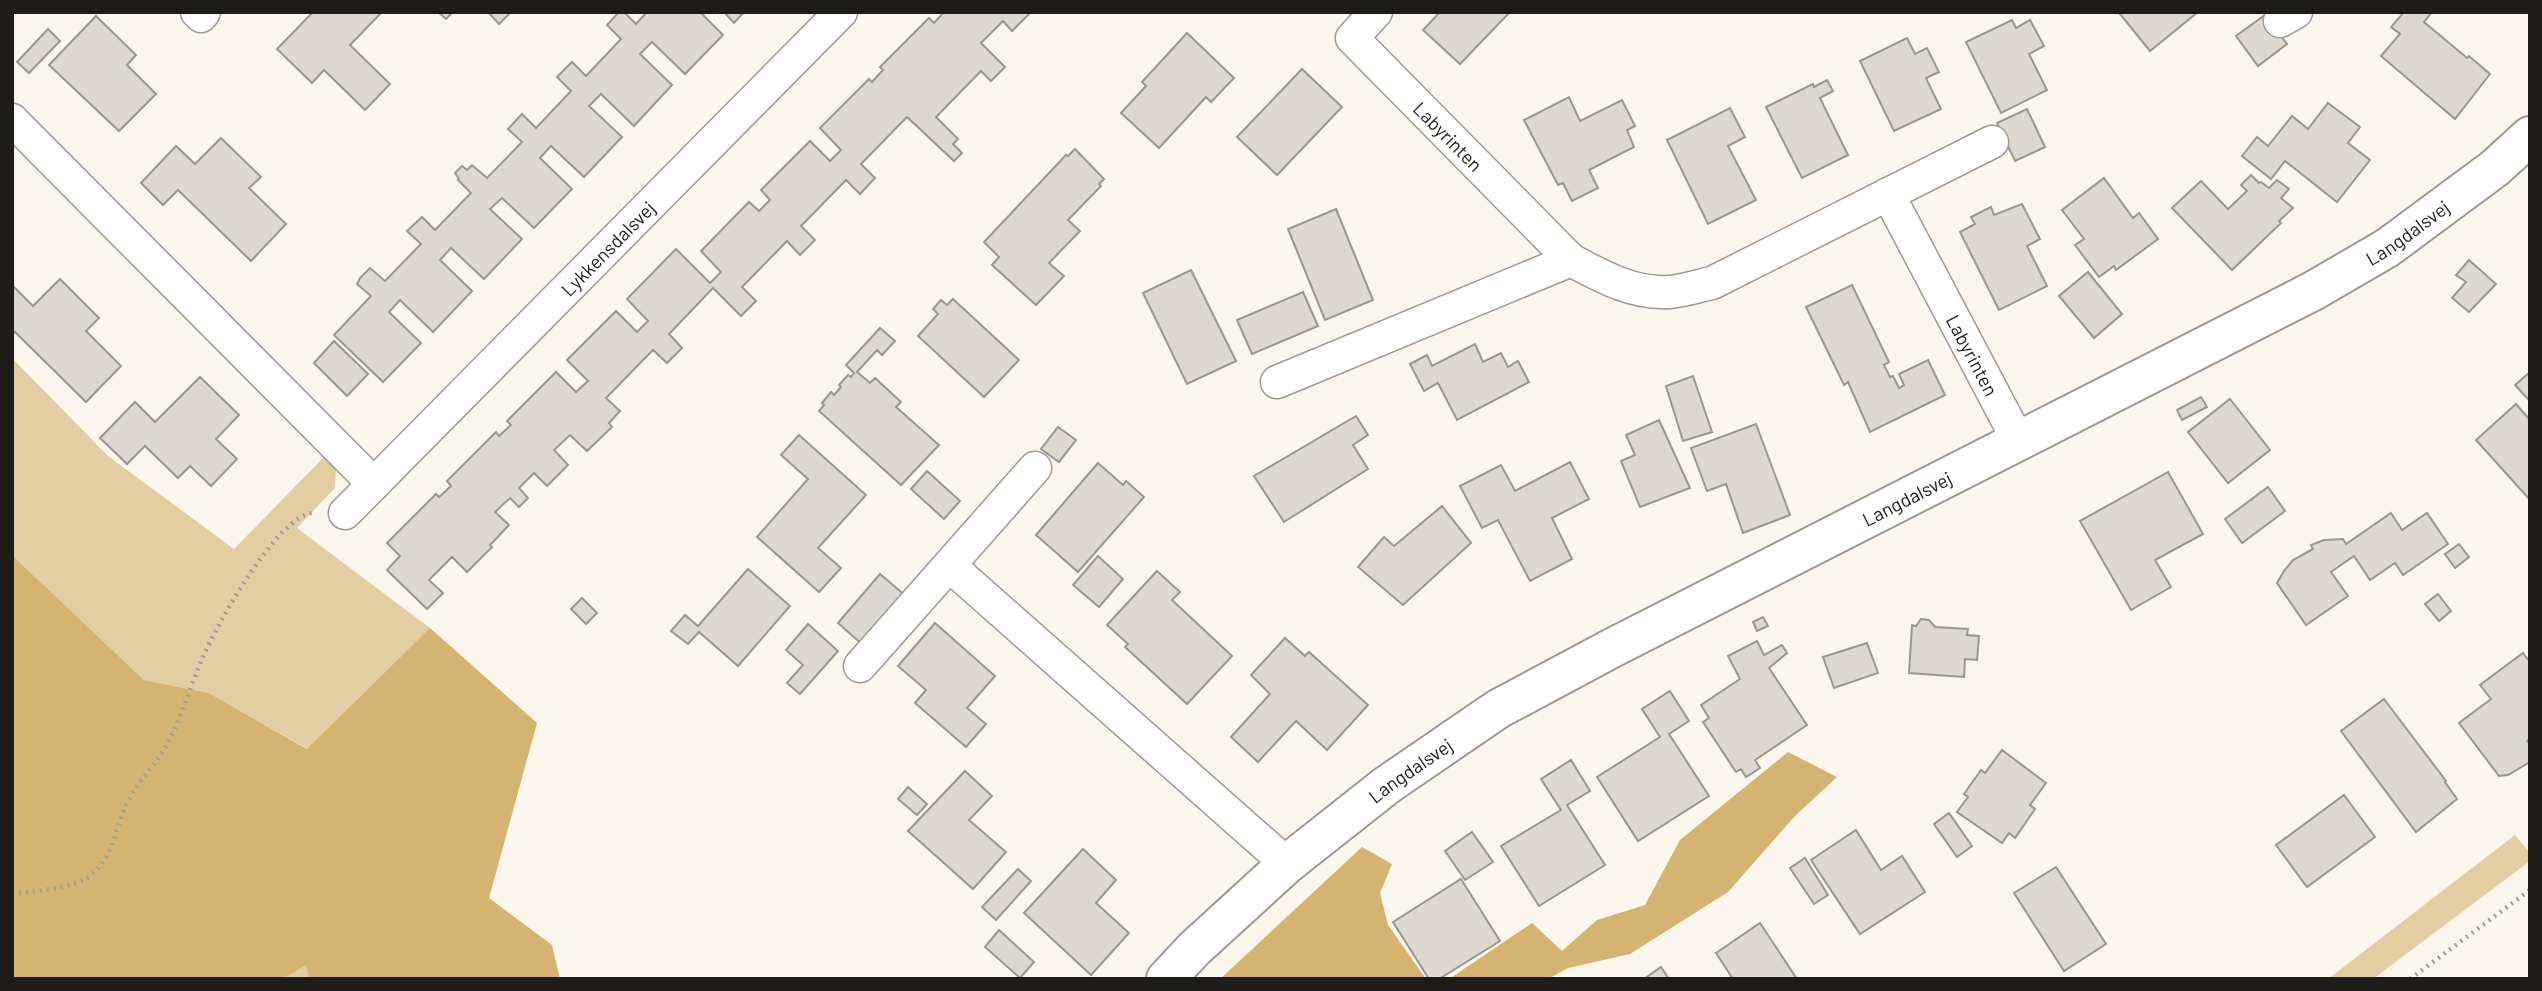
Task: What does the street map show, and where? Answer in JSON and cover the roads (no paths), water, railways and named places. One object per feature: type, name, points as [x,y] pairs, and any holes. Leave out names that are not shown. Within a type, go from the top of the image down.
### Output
[{"type":"street","points":[[197,12],[201,16],[204,12]]},
{"type":"street","name":"Lykkensdalsvej","points":[[345,513],[841,12]]},
{"type":"street","name":"Labyrinten","points":[[1376,12],[1352,37],[1571,260],[1605,278],[1634,289],[1669,292],[1712,283],[1992,142]]},
{"type":"street","points":[[12,120],[374,484]]},
{"type":"street","name":"Langdalsvej","points":[[1166,979],[1194,949],[1287,864],[1387,785],[1498,709],[1614,647],[2313,291],[2387,248],[2495,168],[2530,136]]},
{"type":"street","name":"Labyrinten","points":[[1888,194],[2019,442]]},
{"type":"street","points":[[1277,382],[1571,260]]},
{"type":"street","points":[[860,666],[1035,468]]},
{"type":"street","points":[[950,566],[1287,864]]}]
